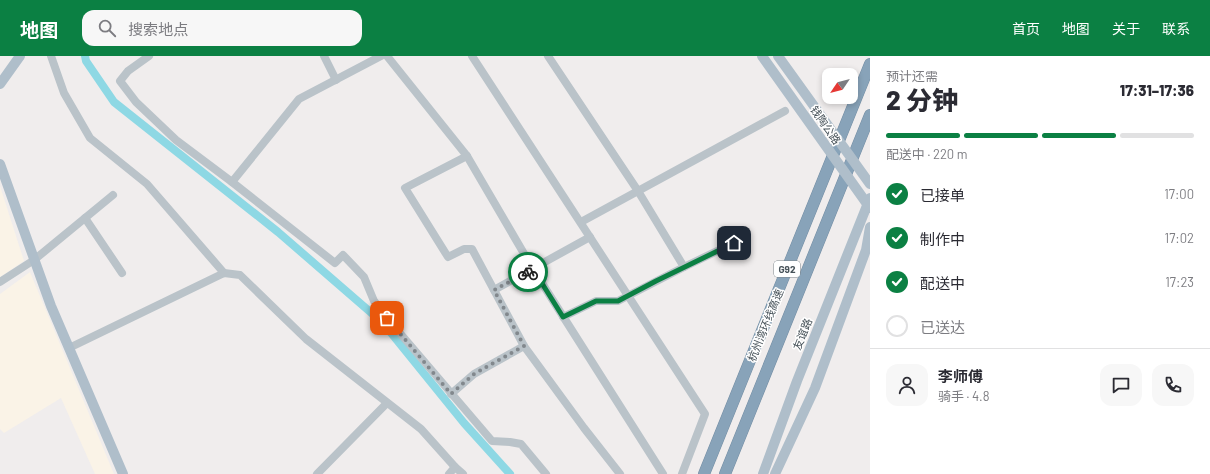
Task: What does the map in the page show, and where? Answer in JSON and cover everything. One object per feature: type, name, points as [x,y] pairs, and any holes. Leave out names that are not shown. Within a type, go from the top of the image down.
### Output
[{"type":"highway","name":"杭州湾环线高速","points":[[704,474],[870,64]]},
{"type":"highway","name":"杭州湾环线高速","points":[[725,474],[870,115]]},
{"type":"highway","points":[[856,149],[870,124]]},
{"type":"main road","points":[[0,84],[20,56]]},
{"type":"main road","name":"钱陶公路","points":[[762,56],[869,205]]},
{"type":"main road","name":"钱陶公路","points":[[778,56],[870,184]]},
{"type":"main road","points":[[0,164],[51,306],[123,474]]},
{"type":"main road","points":[[775,474],[815,388],[866,250],[870,226],[869,205]]},
{"type":"main road","name":"友谊路","points":[[763,474],[797,381],[869,205]]},
{"type":"street","points":[[51,56],[64,93],[90,138],[147,184],[224,273]]},
{"type":"street","points":[[149,56],[128,71],[120,81],[136,102],[176,140],[335,263],[343,255],[364,277],[374,301],[492,441],[521,444],[546,474]]},
{"type":"street","points":[[324,56],[336,80]]},
{"type":"street","points":[[232,182],[299,99],[381,56]]},
{"type":"street","points":[[387,56],[467,156],[533,269],[663,474]]},
{"type":"street","points":[[472,56],[705,414],[682,474]]},
{"type":"street","points":[[548,56],[638,191],[684,267]]},
{"type":"street","points":[[580,222],[785,111]]},
{"type":"street","points":[[467,156],[405,188],[448,257],[464,249],[472,249],[524,346],[620,474]]},
{"type":"street","points":[[0,282],[34,260],[113,195]]},
{"type":"street","points":[[85,218],[122,273]]},
{"type":"street","points":[[494,290],[590,237]]},
{"type":"street","points":[[563,317],[596,301],[618,301],[746,237]]},
{"type":"street","points":[[69,348],[224,273],[240,275],[306,339],[421,429],[463,474]]},
{"type":"street","points":[[451,394],[474,374],[524,346]]},
{"type":"street","points":[[317,474],[387,403]]},
{"type":"street","points":[[449,474],[455,467]]},
{"type":"shaded area","points":[[0,186],[24,261],[0,277]]},
{"type":"shaded area","points":[[30,272],[114,474],[95,474],[61,398],[4,433],[0,429],[0,294]]},
{"type":"waterway","points":[[85,56],[86,61],[114,102],[278,232],[383,323],[464,423],[510,474]]},
{"type":"way so far","points":[[387,318],[451,394],[474,374],[524,346],[494,290],[528,272]]},
{"type":"route","points":[[528,272],[533,269],[563,317],[596,301],[618,301],[734,243]]}]
